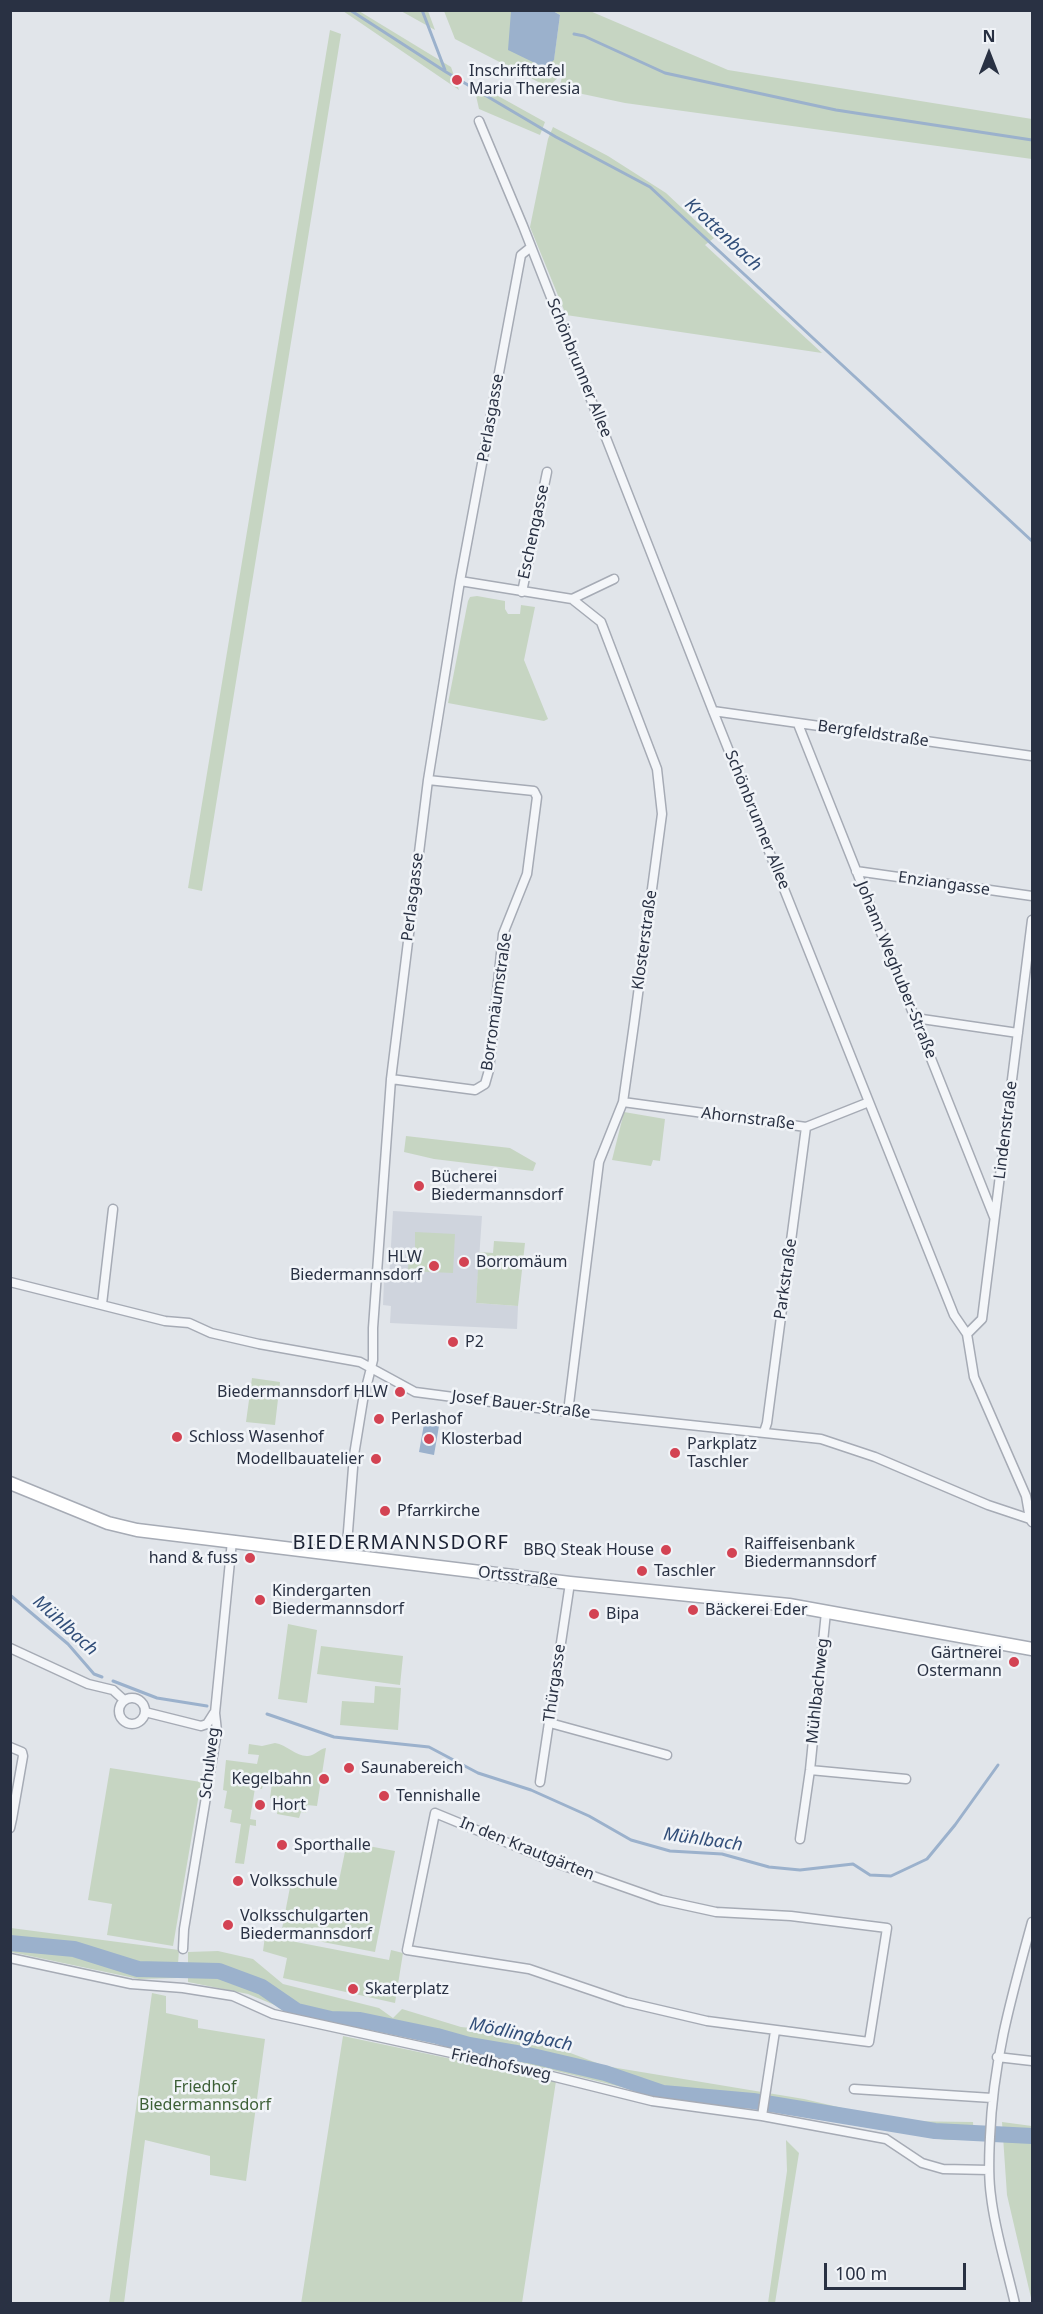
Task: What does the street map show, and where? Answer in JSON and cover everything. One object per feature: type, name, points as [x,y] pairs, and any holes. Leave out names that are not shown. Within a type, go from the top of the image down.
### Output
[{"type":"street","name":"Schönbrunner Allee","points":[[479,121],[954,1315],[968,1334],[974,1377],[1026,1496],[1031,1521]]},
{"type":"street","name":"Perlasgasse","points":[[346,1557],[354,1455],[363,1400],[372,1367],[391,1079],[428,780],[460,581],[521,255],[531,247]]},
{"type":"street","name":"Eschengasse","points":[[522,592],[547,472]]},
{"type":"street","points":[[460,581],[573,599],[614,579]]},
{"type":"street","name":"Klosterstraße","points":[[568,1412],[599,1162],[623,1102],[662,814],[657,769],[600,622],[573,599]]},
{"type":"street","name":"Bergfeldstraße","points":[[713,711],[1032,756]]},
{"type":"street","name":"Johann Weghuber-Straße","points":[[798,724],[994,1217]]},
{"type":"street","name":"Borromäumstraße","points":[[391,1079],[475,1090],[485,1084],[489,1070],[503,934],[527,874],[537,797],[534,791],[428,780]]},
{"type":"street","name":"Enziangasse","points":[[856,871],[1032,896]]},
{"type":"street","name":"Lindenstraße","points":[[968,1334],[982,1319],[1032,920]]},
{"type":"street","points":[[915,1018],[1018,1033]]},
{"type":"street","name":"Ahornstraße","points":[[623,1102],[806,1127],[869,1102]]},
{"type":"street","name":"Parkstraße","points":[[764,1432],[806,1127]]},
{"type":"street","points":[[102,1304],[113,1209]]},
{"type":"street","name":"Josef Bauer-Straße","points":[[10,1282],[165,1321],[189,1323],[211,1332],[259,1344],[360,1362],[416,1392],[568,1412],[821,1439],[875,1457],[1031,1521]]},
{"type":"street","name":"Ortsstraße","points":[[10,1483],[118,1525],[137,1530],[570,1583],[789,1605],[1032,1649]]},
{"type":"street","name":"Schulweg","points":[[183,1949],[184,1929],[217,1731],[215,1709],[231,1541]]},
{"type":"street","name":"Thürgasse","points":[[540,1782],[570,1583]]},
{"type":"street","name":"Mühlbachweg","points":[[800,1839],[810,1770],[826,1612]]},
{"type":"street","points":[[10,1648],[88,1684],[113,1690],[124,1700],[137,1699],[143,1704],[145,1712],[139,1722],[127,1723],[119,1712],[124,1700]]},
{"type":"street","points":[[145,1712],[201,1726],[207,1724],[215,1709]]},
{"type":"street","points":[[550,1723],[667,1755]]},
{"type":"street","points":[[10,1747],[22,1752],[23,1756],[11,1822]]},
{"type":"street","points":[[810,1770],[906,1779]]},
{"type":"street","name":"In den Krautgärten","points":[[435,1813],[661,1900],[716,1912],[790,1916],[887,1928],[869,2042],[775,2031],[707,2021],[626,2002],[529,1969],[407,1950],[435,1813]]},
{"type":"street","points":[[1015,2304],[991,2197],[989,2170],[991,2117],[997,2057],[1032,1922]]},
{"type":"street","name":"Friedhofsweg","points":[[10,1958],[131,1984],[183,1988],[233,1996],[273,2014],[511,2066],[652,2101],[762,2116],[886,2139],[921,2163],[943,2169],[989,2170]]},
{"type":"street","points":[[762,2116],[775,2031]]},
{"type":"street","points":[[997,2057],[1032,2061]]},
{"type":"street","points":[[854,2089],[992,2098]]},
{"type":"shaded area","name":"HLW Biedermannsdorf","points":[[393,1211],[482,1216],[476,1303],[518,1306],[517,1329],[390,1323],[391,1306],[383,1305],[384,1280],[389,1280]]},
{"type":"green space","points":[[343,11],[359,11],[451,67],[459,90]]},
{"type":"green space","points":[[401,11],[428,11],[435,30]]},
{"type":"green space","points":[[444,11],[511,11],[511,19],[554,59],[560,15],[553,11],[590,11],[728,70],[1032,119],[1032,159],[625,103],[559,89],[563,73],[548,87],[455,39]]},
{"type":"green space","points":[[330,30],[341,34],[202,891],[188,888]]},
{"type":"green space","points":[[473,82],[545,122],[540,135],[479,109]]},
{"type":"green space","points":[[553,127],[608,156],[666,193],[714,238],[705,245],[822,353],[566,315],[530,227],[548,139]]},
{"type":"green space","points":[[470,597],[505,601],[508,614],[520,614],[521,605],[535,607],[524,660],[548,719],[544,721],[448,703],[468,601]]},
{"type":"green space","points":[[624,1112],[665,1119],[660,1161],[653,1160],[651,1166],[612,1160]]},
{"type":"green space","points":[[406,1136],[510,1148],[536,1163],[533,1171],[434,1159],[404,1152]]},
{"type":"green space","points":[[415,1232],[455,1234],[453,1273],[408,1271],[409,1252],[415,1252]]},
{"type":"green space","points":[[494,1241],[525,1243],[518,1306],[476,1303],[479,1252],[493,1253]]},
{"type":"green space","points":[[252,1378],[280,1382],[275,1425],[246,1422]]},
{"type":"green space","points":[[288,1624],[317,1630],[307,1703],[278,1699]]},
{"type":"green space","points":[[321,1646],[403,1656],[400,1685],[317,1674]]},
{"type":"green space","points":[[375,1686],[401,1688],[398,1730],[340,1725],[342,1701],[374,1703]]},
{"type":"green space","points":[[275,1743],[304,1756],[326,1748],[317,1806],[307,1805],[306,1813],[301,1812],[299,1818],[277,1814],[279,1800],[270,1798],[273,1776],[265,1775],[262,1789],[255,1788],[250,1819],[256,1820],[256,1826],[250,1825],[244,1864],[235,1863],[241,1824],[230,1822],[232,1810],[224,1808],[227,1791],[223,1790],[226,1760],[257,1764],[259,1755],[248,1754],[249,1744],[262,1746]]},
{"type":"green space","points":[[110,1768],[201,1782],[173,1946],[107,1935],[112,1904],[88,1900]]},
{"type":"green space","points":[[347,1842],[395,1851],[375,1952],[281,1934],[291,1882],[337,1890]]},
{"type":"green space","points":[[11,1928],[179,1950],[177,1978],[139,1979],[11,1952]]},
{"type":"green space","points":[[265,1936],[389,1960],[391,1950],[403,1953],[395,2003],[283,1978],[287,1958],[263,1951]]},
{"type":"green space","points":[[218,1951],[253,1959],[283,1984],[379,2008],[393,2018],[402,2009],[461,2027],[517,2033],[605,2066],[804,2099],[898,2121],[973,2122],[974,2140],[946,2140],[785,2112],[662,2097],[487,2054],[299,2015],[248,1994],[188,1982],[188,1952]]},
{"type":"green space","name":"Friedhof Biedermannsdorf","points":[[152,1993],[166,1996],[166,2013],[198,2020],[198,2028],[265,2039],[246,2181],[210,2175],[210,2156],[145,2140],[124,2303],[109,2303]]},
{"type":"green space","points":[[343,2036],[556,2081],[522,2303],[301,2304]]},
{"type":"green space","points":[[1002,2122],[1032,2126],[1032,2302],[1007,2195]]},
{"type":"green space","points":[[786,2140],[799,2153],[775,2303],[768,2303],[787,2171]]},
{"type":"water","points":[[511,11],[553,11],[560,15],[554,60],[548,65],[539,65],[508,50]]},
{"type":"water","name":"Klosterbad","points":[[424,1424],[439,1426],[434,1455],[419,1452]]},
{"type":"waterway","name":"Krottenbach","points":[[350,10],[446,72],[556,137],[650,187],[1032,541]]},
{"type":"waterway","points":[[422,10],[445,70]]},
{"type":"waterway","points":[[574,34],[584,36],[665,73],[836,110],[1032,140]]},
{"type":"waterway","name":"Mühlbach","points":[[10,1595],[68,1644],[94,1674],[102,1677]]},
{"type":"waterway","name":"Mühlbach","points":[[113,1681],[157,1698],[207,1706]]},
{"type":"waterway","name":"Mühlbach","points":[[267,1714],[334,1737],[429,1747],[478,1773],[531,1790],[589,1816],[631,1840],[670,1851],[722,1854],[769,1867],[800,1870],[853,1864],[870,1875],[891,1876],[927,1859],[955,1825],[998,1765]]},
{"type":"waterway","name":"Mödlingbach","points":[[10,1943],[74,1949],[138,1969],[219,1971],[262,1987],[297,2011],[331,2019],[360,2020],[469,2045],[528,2055],[605,2073],[663,2093],[753,2101],[935,2131],[1032,2136]]},
{"type":"place","name":"Inschrifttafel Maria Theresia","points":[[457,80]]},
{"type":"place","name":"Bücherei Biedermannsdorf","points":[[419,1186]]},
{"type":"place","name":"Borromäum","points":[[464,1262]]},
{"type":"place","name":"HLW Biedermannsdorf","points":[[434,1266]]},
{"type":"place","name":"P2","points":[[453,1342]]},
{"type":"place","name":"Biedermannsdorf HLW","points":[[400,1392]]},
{"type":"place","name":"Perlashof","points":[[379,1419]]},
{"type":"place","name":"Schloss Wasenhof","points":[[177,1437]]},
{"type":"place","name":"Klosterbad","points":[[429,1439]]},
{"type":"place","name":"Parkplatz Taschler","points":[[675,1453]]},
{"type":"place","name":"Modellbauatelier","points":[[376,1459]]},
{"type":"place","name":"Pfarrkirche","points":[[385,1511]]},
{"type":"place","name":"BBQ Steak House","points":[[666,1550]]},
{"type":"place","name":"Raiffeisenbank Biedermannsdorf","points":[[732,1553]]},
{"type":"place","name":"hand & fuss","points":[[250,1558]]},
{"type":"place","name":"Taschler","points":[[642,1571]]},
{"type":"place","name":"Kindergarten Biedermannsdorf","points":[[260,1600]]},
{"type":"place","name":"Bäckerei Eder","points":[[693,1610]]},
{"type":"place","name":"Bipa","points":[[594,1614]]},
{"type":"place","name":"Gärtnerei Ostermann","points":[[1014,1662]]},
{"type":"place","name":"Saunabereich","points":[[349,1768]]},
{"type":"place","name":"Kegelbahn","points":[[324,1779]]},
{"type":"place","name":"Tennishalle","points":[[384,1796]]},
{"type":"place","name":"Hort","points":[[260,1805]]},
{"type":"place","name":"Sporthalle","points":[[282,1845]]},
{"type":"place","name":"Volksschule","points":[[238,1881]]},
{"type":"place","name":"Volksschulgarten Biedermannsdorf","points":[[228,1925]]},
{"type":"place","name":"Skaterplatz","points":[[353,1989]]},
{"type":"district","name":"BIEDERMANNSDORF","points":[[401,1543]]}]
